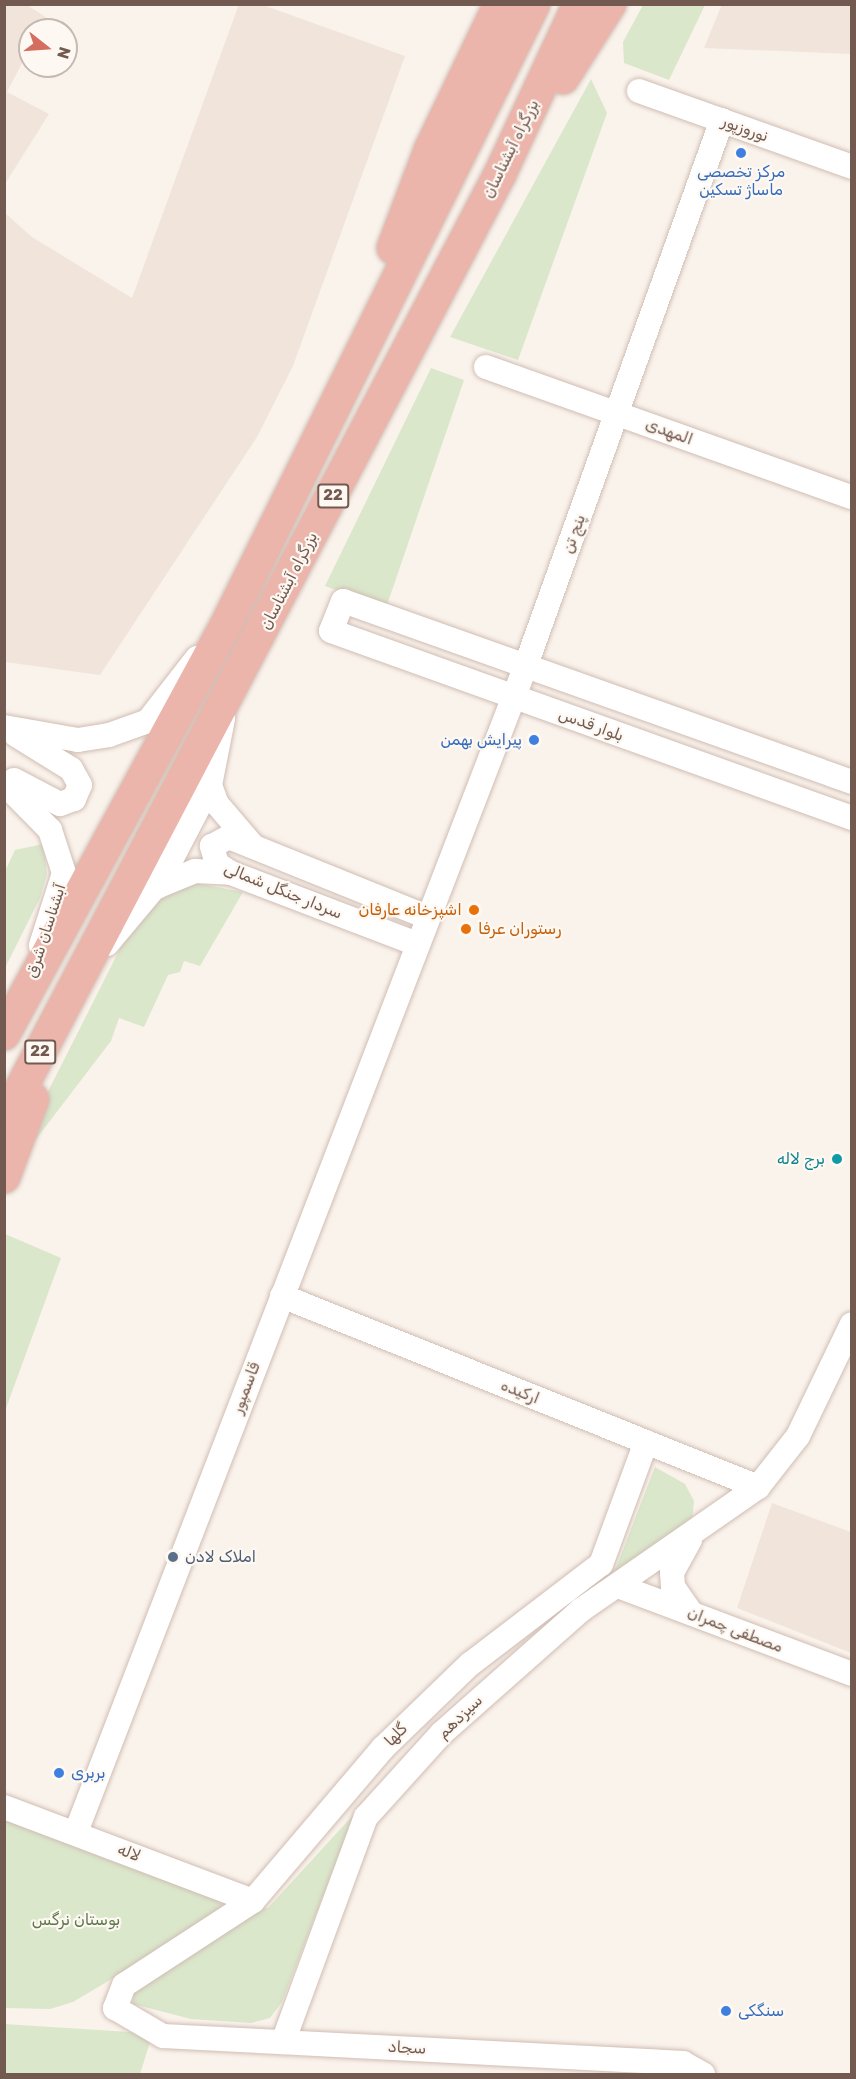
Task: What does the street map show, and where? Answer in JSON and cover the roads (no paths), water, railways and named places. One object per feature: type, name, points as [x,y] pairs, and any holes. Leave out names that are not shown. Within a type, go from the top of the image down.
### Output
[{"type":"highway","points":[[340,389],[430,150],[500,4]]},
{"type":"highway","points":[[229,619],[340,389],[534,4]]},
{"type":"highway","name":"بزرگراه آبشناسان","points":[[4,1121],[76,982],[227,703],[500,174],[579,4]]},
{"type":"highway","points":[[500,174],[610,4]]},
{"type":"highway","name":"22","points":[[4,1034],[229,619]]},
{"type":"highway","points":[[4,1177],[76,982]]},
{"type":"street","name":"نوروزپور","points":[[639,91],[852,167]]},
{"type":"street","name":"پنج تن","points":[[417,944],[526,665],[722,120]]},
{"type":"street","name":"المهدی","points":[[486,367],[852,497]]},
{"type":"street","name":"بلوار قدس","points":[[852,782],[343,602],[331,631],[852,818]]},
{"type":"street","points":[[358,641],[368,610]]},
{"type":"street","points":[[4,727],[78,740],[148,721],[229,619]]},
{"type":"street","points":[[157,887],[210,785],[227,703]]},
{"type":"street","points":[[4,727],[71,769],[80,785],[74,799],[56,804],[4,774]]},
{"type":"street","name":"آبشناسان شرق","points":[[4,783],[50,830],[64,873],[26,991]]},
{"type":"street","points":[[210,785],[217,804],[252,845]]},
{"type":"street","name":"سردار جنگل شمالی","points":[[417,944],[231,873],[217,864],[212,846],[229,837],[428,917]]},
{"type":"street","points":[[76,982],[142,898],[157,887],[195,871],[231,873]]},
{"type":"street","name":"قاسمپور","points":[[76,1832],[417,944]]},
{"type":"street","name":"ارکیده","points":[[282,1296],[758,1487]]},
{"type":"street","name":"سیزدهم","points":[[283,2042],[366,1817],[484,1693],[581,1610],[758,1487],[798,1436],[852,1324]]},
{"type":"street","name":"گلها","points":[[115,2008],[124,1985],[253,1901],[426,1704],[470,1664],[601,1564],[646,1442]]},
{"type":"street","points":[[691,1613],[673,1587],[672,1572],[698,1529]]},
{"type":"street","name":"مصطفی چمران","points":[[618,1586],[852,1674]]},
{"type":"street","name":"لاله","points":[[4,1807],[76,1832],[253,1901]]},
{"type":"street","name":"سجاد","points":[[115,2008],[163,2036],[683,2063],[703,2074]]},
{"type":"place","name":"مرکز تخصصی ماساژ تسکین","points":[[741,153]]},
{"type":"place","name":"پیرایش بهمن","points":[[534,740]]},
{"type":"place","name":"اشپزخانه عارفان","points":[[474,910]]},
{"type":"place","name":"رستوران عرفا","points":[[466,929]]},
{"type":"place","name":"برج لاله","points":[[837,1159]]},
{"type":"place","name":"املاک لادن","points":[[173,1557]]},
{"type":"place","name":"بربری","points":[[59,1773]]},
{"type":"place","name":"سنگکی","points":[[726,2011]]},
{"type":"park label","name":"بوستان نرگس","points":[[76,1920]]}]
